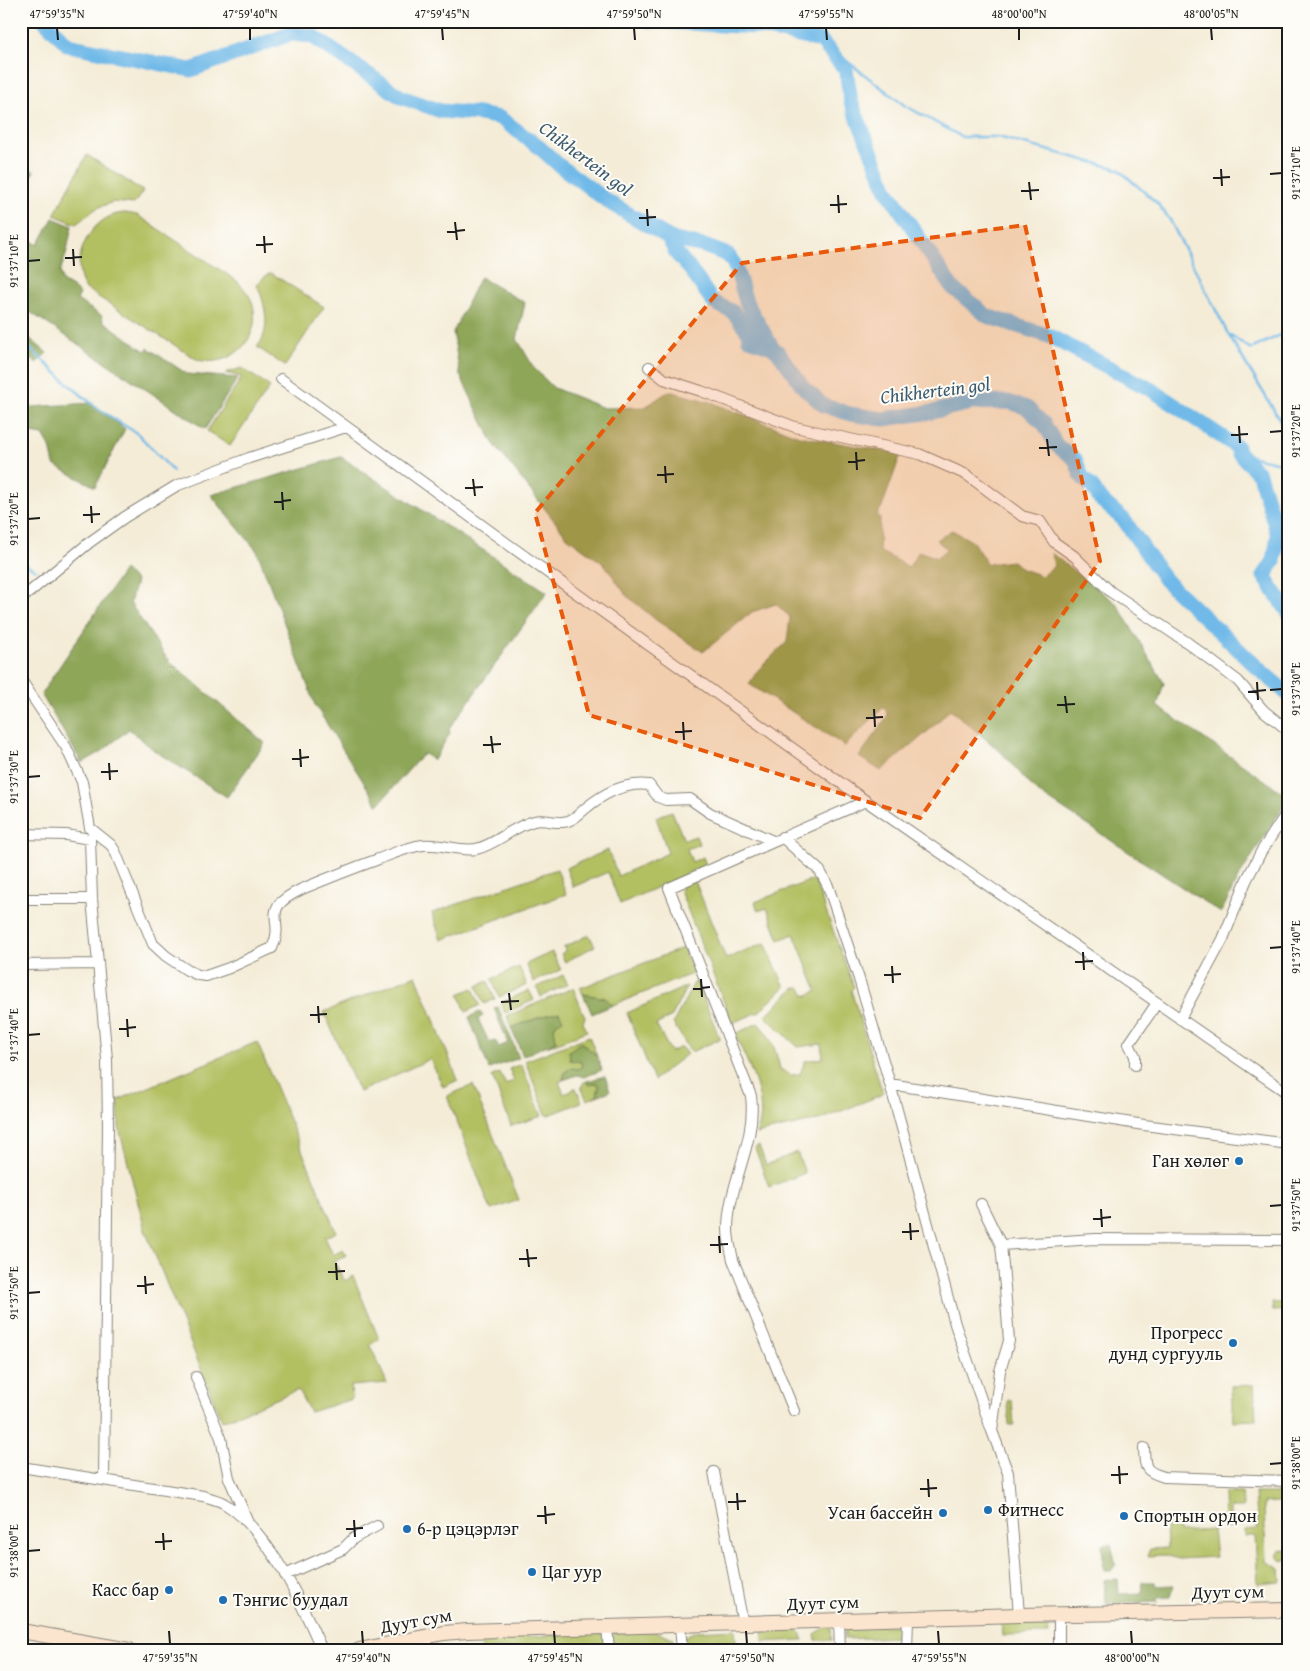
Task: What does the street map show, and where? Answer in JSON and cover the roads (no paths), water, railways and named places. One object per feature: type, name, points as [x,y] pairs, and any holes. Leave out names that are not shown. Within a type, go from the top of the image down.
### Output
[{"type":"main road","name":"Дуут сум","points":[[359,1650],[423,1637],[467,1632],[1019,1615],[1289,1610]]},
{"type":"main road","points":[[21,1631],[129,1650]]},
{"type":"street","points":[[649,367],[664,379],[701,390],[795,427],[919,454],[967,475],[1022,516],[1040,521],[1054,542],[1074,556],[1111,592],[1188,643],[1238,681],[1264,711],[1289,731]]},
{"type":"street","points":[[281,379],[866,801],[1289,1094]]},
{"type":"street","points":[[21,599],[90,542],[125,517],[176,486],[249,458],[346,427]]},
{"type":"street","points":[[21,680],[66,747],[82,782],[90,834],[92,899],[107,1060],[104,1480]]},
{"type":"street","points":[[21,834],[90,834],[111,845],[153,944],[166,956],[187,970],[206,976],[229,968],[272,948],[276,941],[276,909],[279,903],[287,896],[302,889],[406,848],[424,845],[475,849],[491,843],[516,827],[533,821],[540,819],[567,822],[599,797],[619,788],[639,784],[648,785],[658,797],[666,800],[690,799],[710,813],[778,839],[820,871],[828,886],[859,978],[890,1084],[955,1324],[1008,1473],[1019,1615]]},
{"type":"street","points":[[794,1411],[733,1260],[730,1248],[728,1229],[731,1204],[751,1126],[753,1112],[751,1096],[669,888],[866,801]]},
{"type":"street","points":[[1180,1019],[1223,939],[1246,882],[1261,852],[1289,809]]},
{"type":"street","points":[[21,899],[92,899]]},
{"type":"street","points":[[21,965],[97,964]]},
{"type":"street","points":[[1135,1065],[1135,1056],[1129,1044],[1157,1003]]},
{"type":"street","points":[[890,1084],[1144,1125],[1289,1144]]},
{"type":"street","points":[[981,1204],[1001,1245],[1008,1341],[1000,1371],[992,1431]]},
{"type":"street","points":[[1001,1245],[1095,1240],[1289,1240]]},
{"type":"street","points":[[196,1377],[221,1438],[229,1478],[249,1523],[299,1598],[322,1650]]},
{"type":"street","points":[[1144,1448],[1145,1465],[1152,1473],[1164,1477],[1289,1481]]},
{"type":"street","points":[[21,1467],[203,1496],[224,1503],[249,1523]]},
{"type":"street","points":[[714,1472],[743,1624]]},
{"type":"street","points":[[285,1575],[343,1549],[354,1538],[377,1526]]},
{"type":"street","points":[[1059,1614],[1059,1650]]},
{"type":"street","points":[[907,1650],[908,1619]]},
{"type":"street","points":[[839,1621],[840,1650]]},
{"type":"street","points":[[680,1626],[682,1650]]},
{"type":"street","points":[[607,1628],[609,1650]]},
{"type":"street","points":[[423,1637],[430,1650]]},
{"type":"waterway","name":"Chikhertein gol","points":[[45,21],[68,45],[191,70],[290,34],[312,36],[401,97],[441,111],[500,118],[610,203],[668,237],[676,253],[690,269],[713,302],[733,312],[748,331],[749,339],[772,347],[779,353],[804,388],[823,405],[850,414],[883,419],[932,412],[971,403],[1009,402],[1027,408],[1044,424],[1057,446],[1075,459],[1082,477],[1093,488],[1100,499],[1124,520],[1165,580],[1289,695]]},
{"type":"waterway","points":[[650,21],[758,27],[821,41],[846,70],[851,102],[887,190],[952,287],[987,316],[1049,336],[1152,390],[1237,447],[1238,452],[1259,474],[1278,535],[1274,561],[1264,576],[1289,613]]},
{"type":"waterway","points":[[821,41],[904,105],[962,137],[998,137],[1118,169],[1158,204],[1170,220],[1228,334],[1289,435]]},
{"type":"waterway","points":[[668,237],[704,246],[728,255],[734,264],[746,302],[772,347]]},
{"type":"waterway","points":[[1230,335],[1251,349],[1289,331]]},
{"type":"waterway","points":[[21,340],[97,408],[138,434],[173,471]]},
{"type":"waterway","points":[[1237,447],[1249,456],[1289,465]]},
{"type":"waterway","points":[[21,562],[36,570]]},
{"type":"place","name":"Ган хөлөг","points":[[1239,1161]]},
{"type":"place","name":"Прогресс дунд сургууль","points":[[1233,1343]]},
{"type":"place","name":"Фитнесс","points":[[988,1510]]},
{"type":"place","name":"Усан бассейн","points":[[943,1513]]},
{"type":"place","name":"Спортын ордон","points":[[1124,1516]]},
{"type":"place","name":"6-р цэцэрлэг","points":[[407,1529]]},
{"type":"place","name":"Цаг уур","points":[[532,1572]]},
{"type":"place","name":"Касс бар","points":[[169,1590]]},
{"type":"place","name":"Тэнгис буудал","points":[[223,1600]]}]
